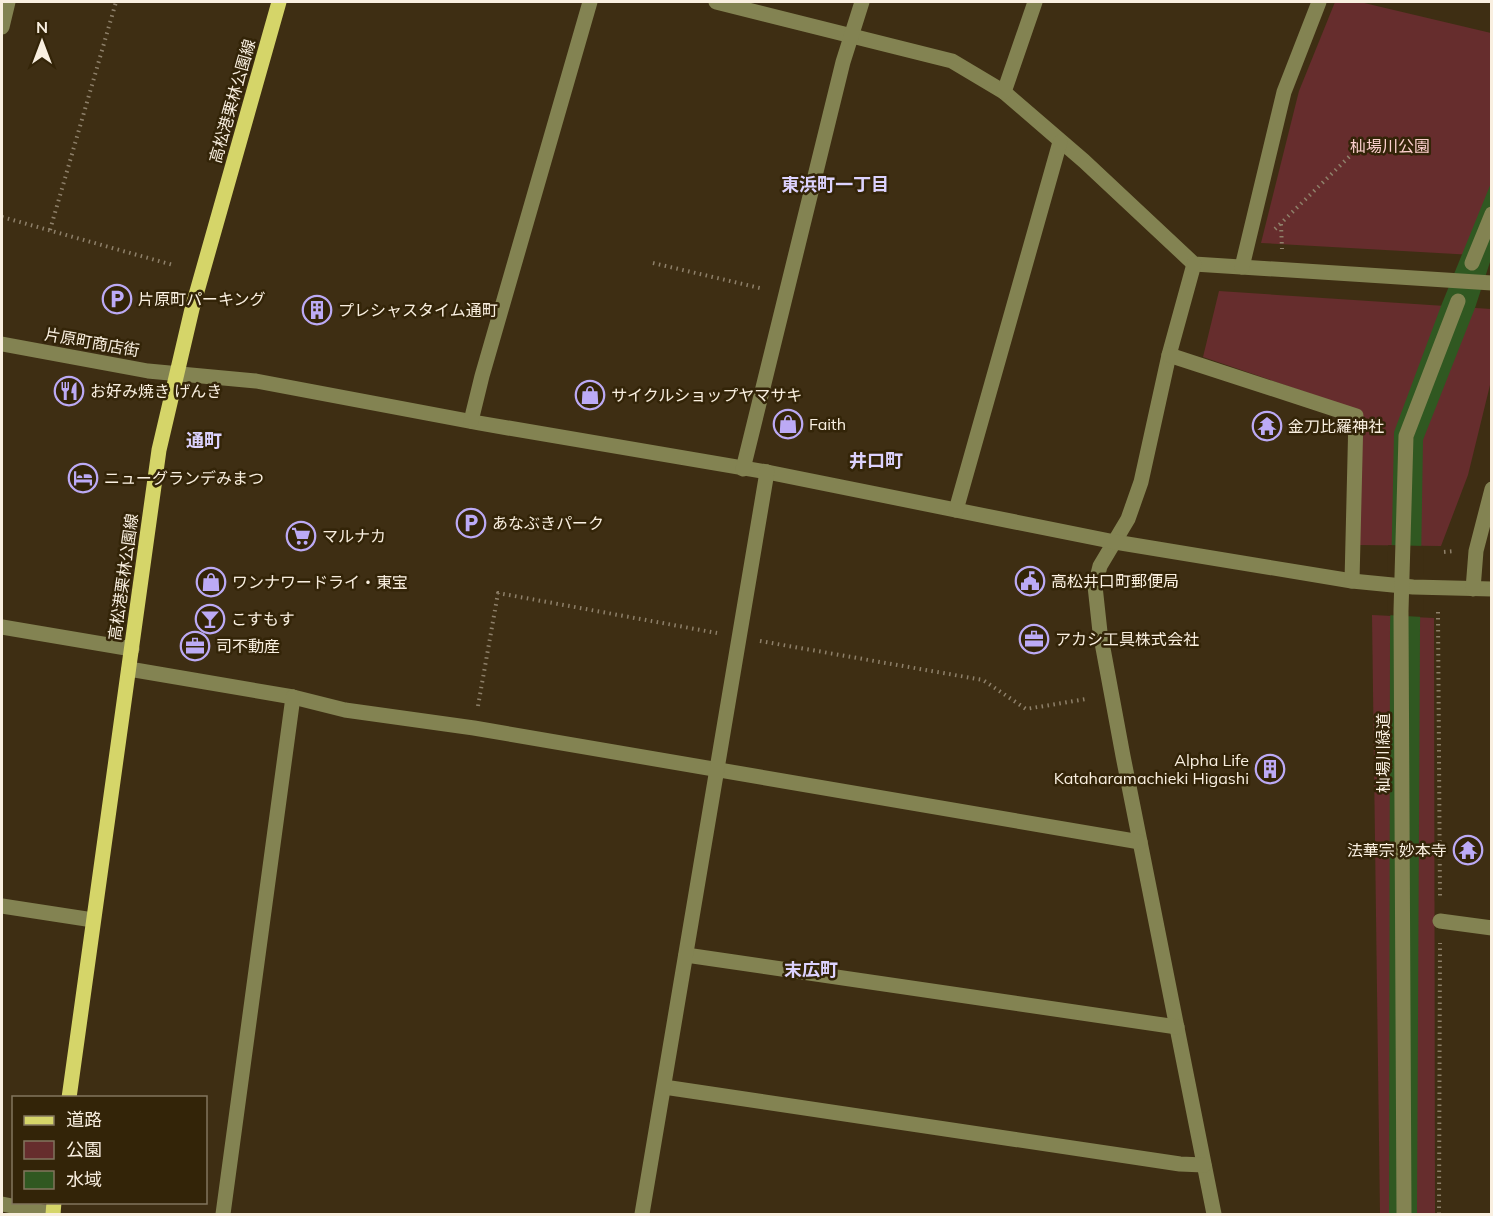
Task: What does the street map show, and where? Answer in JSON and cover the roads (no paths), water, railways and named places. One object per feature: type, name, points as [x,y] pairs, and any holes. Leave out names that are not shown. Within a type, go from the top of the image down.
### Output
[{"type":"main road","name":"高松港栗林公園線","points":[[69,1096],[159,450],[192,309],[279,2]]},
{"type":"street","points":[[2,27],[8,2]]},
{"type":"street","points":[[471,421],[590,2]]},
{"type":"street","points":[[716,2],[952,61],[1004,92],[1194,264],[1491,283]]},
{"type":"street","points":[[743,469],[785,294],[851,35],[862,2]]},
{"type":"street","points":[[1004,92],[1035,2]]},
{"type":"street","points":[[1242,267],[1284,92],[1319,2]]},
{"type":"street","points":[[956,510],[1060,142]]},
{"type":"street","points":[[1472,263],[1491,214]]},
{"type":"street","points":[[1194,264],[1169,355],[1141,482],[1128,519],[1100,566],[1095,586],[1100,632],[1214,1215]]},
{"type":"street","name":"杣場川緑道","points":[[1404,1215],[1401,611],[1406,435],[1458,301]]},
{"type":"street","name":"片原町商店街","points":[[2,344],[148,371],[241,379],[766,472],[895,500],[1115,542],[1352,581],[1413,587],[1491,589]]},
{"type":"street","points":[[1169,355],[1356,416],[1352,581]]},
{"type":"street","points":[[642,1215],[766,472]]},
{"type":"street","points":[[1473,589],[1476,551],[1491,489]]},
{"type":"street","points":[[2,627],[132,649]]},
{"type":"street","points":[[129,669],[293,697],[345,710],[474,728],[1140,842]]},
{"type":"street","points":[[223,1215],[293,697]]},
{"type":"street","points":[[2,906],[93,920]]},
{"type":"street","points":[[1440,921],[1491,928]]},
{"type":"street","points":[[686,955],[1177,1027]]},
{"type":"street","points":[[664,1087],[1180,1164],[1204,1165]]},
{"type":"street","points":[[2,1204],[53,1214]]},
{"type":"water","points":[[1491,183],[1491,259],[1475,308],[1423,440],[1417,1214],[1389,1214],[1390,629],[1394,432],[1441,306]]},
{"type":"place","name":"片原町パーキング","points":[[117,299]]},
{"type":"place","name":"プレシャスタイム通町","points":[[317,310]]},
{"type":"place","name":"お好み焼き げんき","points":[[69,391]]},
{"type":"place","name":"サイクルショップヤマサキ","points":[[590,395]]},
{"type":"place","name":"Faith","points":[[788,424]]},
{"type":"place","name":"金刀比羅神社","points":[[1267,426]]},
{"type":"place","name":"ニューグランデみまつ","points":[[83,478]]},
{"type":"place","name":"あなぶきパーク","points":[[471,523]]},
{"type":"place","name":"マルナカ","points":[[301,536]]},
{"type":"place","name":"高松井口町郵便局","points":[[1030,581]]},
{"type":"place","name":"ワンナワードライ・東宝","points":[[211,582]]},
{"type":"place","name":"こすもす","points":[[210,619]]},
{"type":"place","name":"アカシ工具株式会社","points":[[1034,639]]},
{"type":"place","name":"司不動産","points":[[195,646]]},
{"type":"place","name":"Alpha Life Kataharamachieki Higashi","points":[[1270,769]]},
{"type":"place","name":"法華宗 妙本寺","points":[[1468,850]]},
{"type":"district","name":"東浜町一丁目","points":[[835,184]]},
{"type":"district","name":"通町","points":[[204,440]]},
{"type":"district","name":"井口町","points":[[876,460]]},
{"type":"district","name":"末広町","points":[[811,969]]},
{"type":"park label","name":"杣場川公園","points":[[1390,146]]}]
